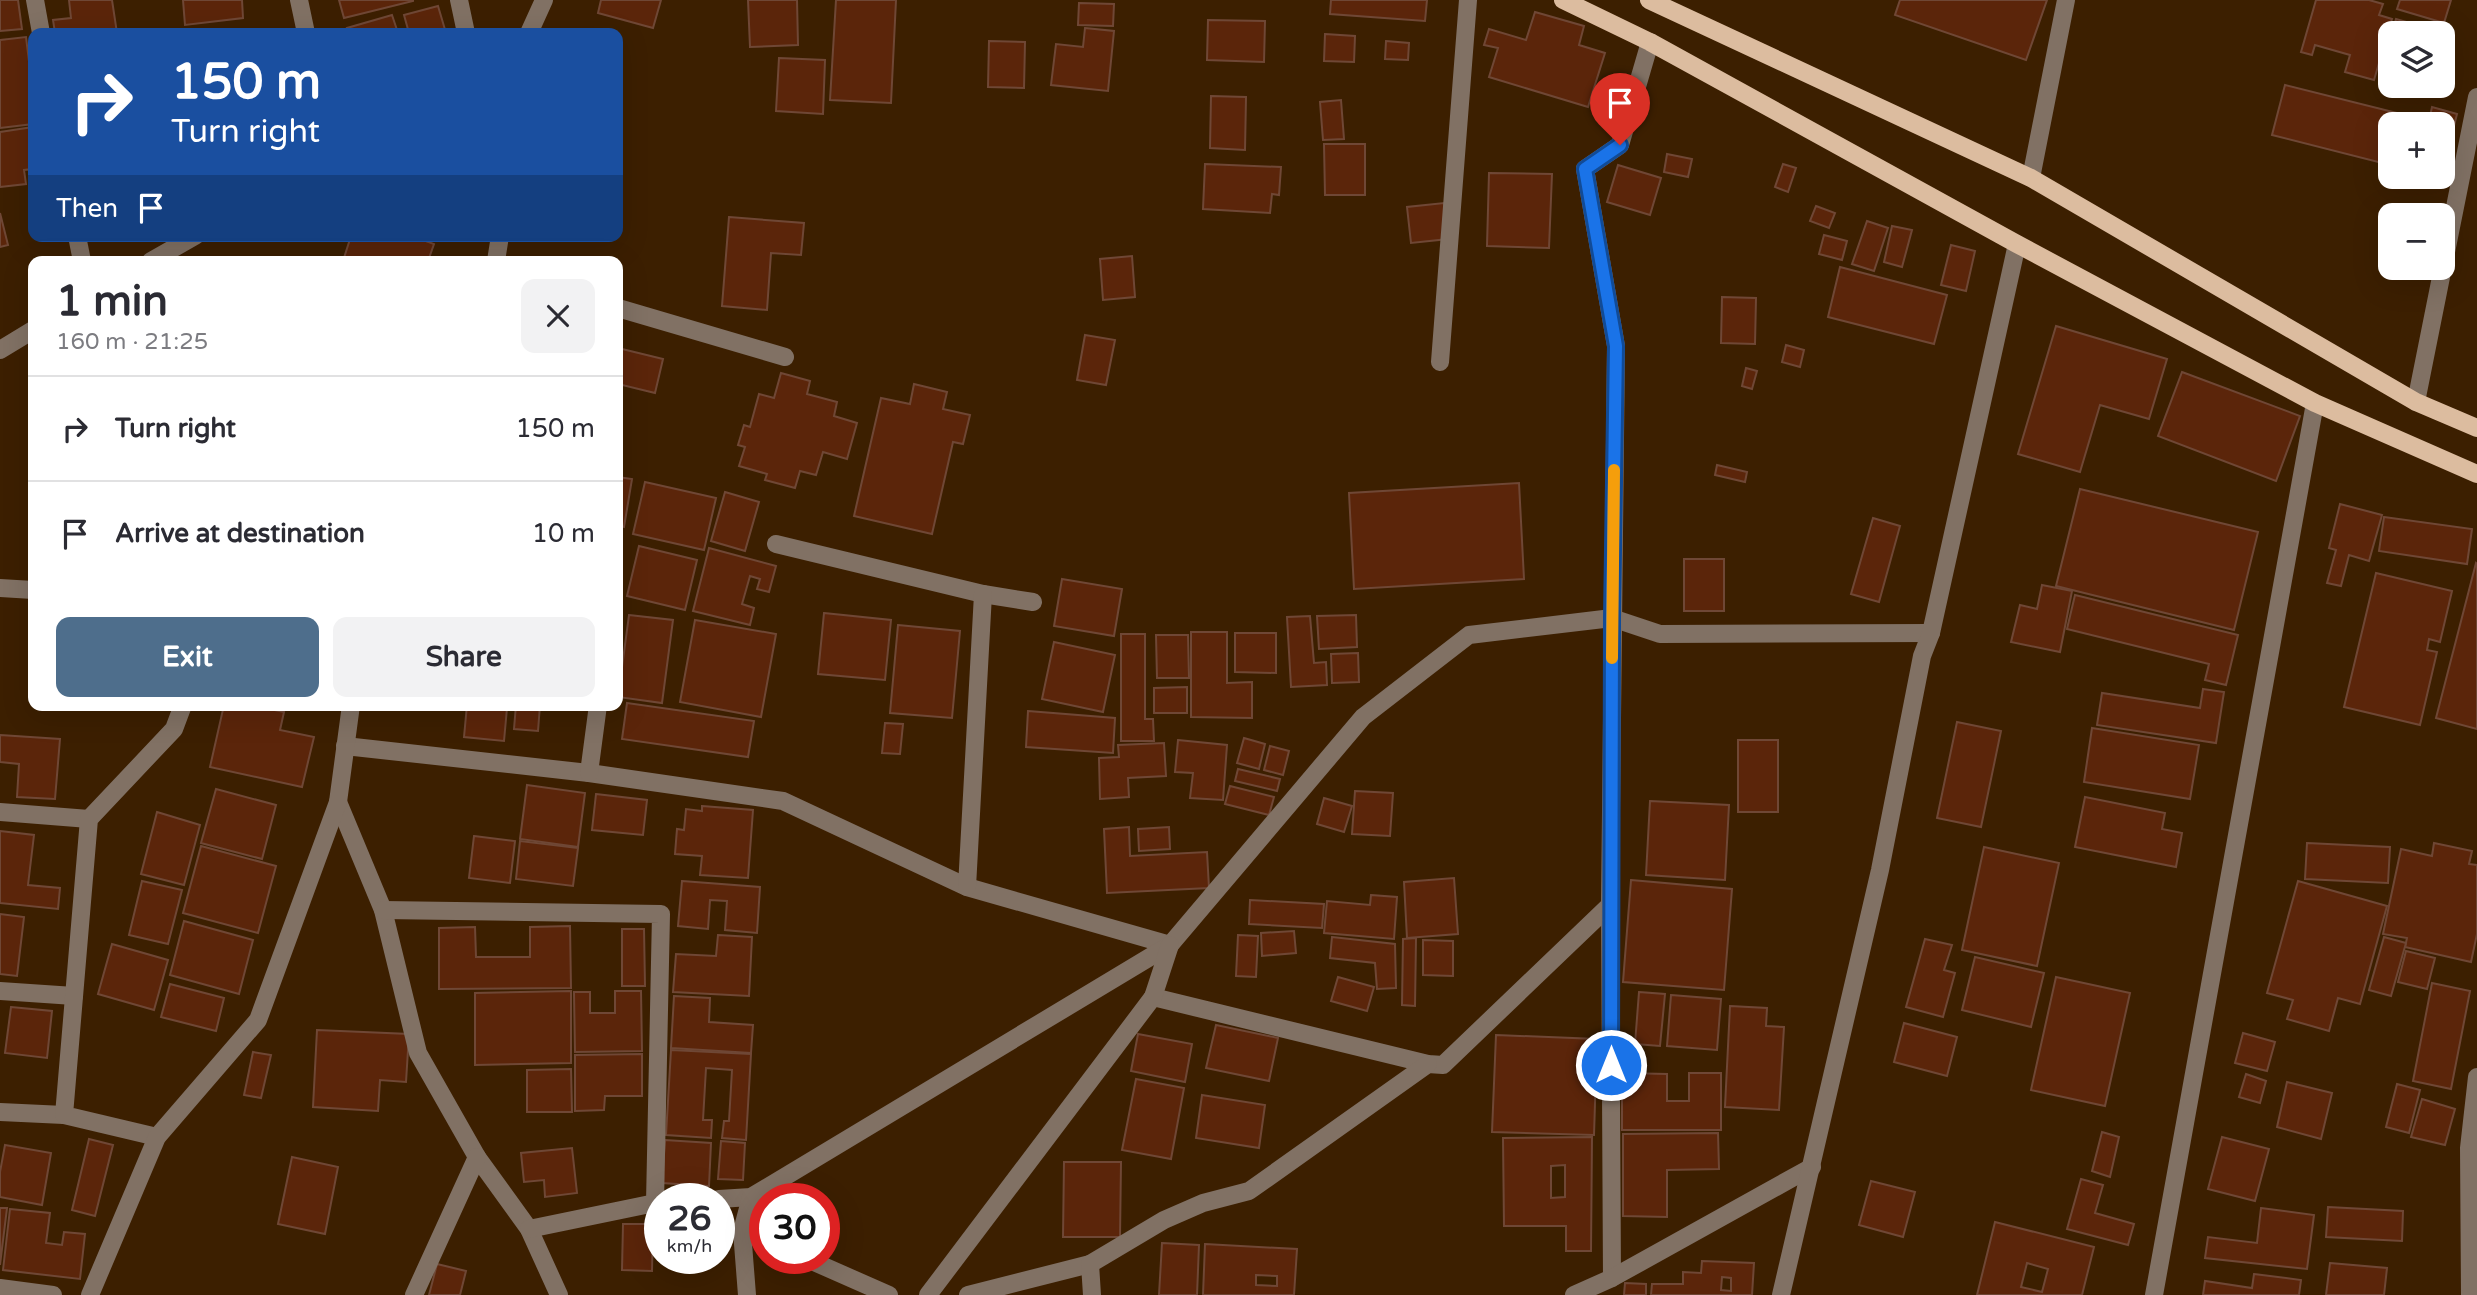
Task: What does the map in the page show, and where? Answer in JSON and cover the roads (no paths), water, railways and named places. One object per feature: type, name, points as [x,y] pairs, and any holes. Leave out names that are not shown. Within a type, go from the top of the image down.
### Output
[{"type":"main road","points":[[1563,0],[1650,42],[2315,404],[2477,474]]},
{"type":"main road","points":[[1649,0],[2031,178],[2416,402],[2477,428]]},
{"type":"street","points":[[35,0],[40,28]]},
{"type":"street","points":[[299,0],[305,28]]},
{"type":"street","points":[[459,0],[465,28]]},
{"type":"street","points":[[531,28],[544,0]]},
{"type":"street","points":[[1440,362],[1468,0]]},
{"type":"street","points":[[2031,178],[2066,0]]},
{"type":"street","points":[[1612,1278],[1610,905],[1616,346],[1585,169],[1620,145],[1650,42]]},
{"type":"street","points":[[2416,402],[2477,97]]},
{"type":"street","points":[[161,256],[185,242]]},
{"type":"street","points":[[1781,1295],[1880,870],[1922,656],[1931,633],[2017,244]]},
{"type":"street","points":[[623,309],[785,357]]},
{"type":"street","points":[[0,350],[28,333]]},
{"type":"street","points":[[2154,1295],[2315,404]]},
{"type":"street","points":[[776,544],[984,594],[1033,602]]},
{"type":"street","points":[[0,588],[28,590]]},
{"type":"street","points":[[967,887],[984,594]]},
{"type":"street","points":[[774,1183],[1170,945],[1363,717],[1469,635],[1612,618],[1660,634],[1931,633]]},
{"type":"street","points":[[64,1115],[89,819],[174,729],[181,711]]},
{"type":"street","points":[[90,1295],[157,1137],[258,1020],[338,802],[350,711]]},
{"type":"street","points":[[589,773],[597,711]]},
{"type":"street","points":[[345,746],[589,773],[783,801],[967,887],[1170,945]]},
{"type":"street","points":[[338,802],[383,910],[418,1053],[477,1157],[529,1229],[559,1295]]},
{"type":"street","points":[[0,812],[89,819]]},
{"type":"street","points":[[1153,997],[1428,1064],[1443,1065],[1610,905]]},
{"type":"street","points":[[383,910],[661,915],[657,1183]]},
{"type":"street","points":[[928,1295],[1153,997],[1170,945]]},
{"type":"street","points":[[0,991],[74,996]]},
{"type":"street","points":[[968,1295],[1090,1264],[1164,1220],[1203,1203],[1249,1191],[1428,1064]]},
{"type":"street","points":[[2470,1295],[2469,1147],[2477,1077]]},
{"type":"street","points":[[0,1112],[64,1115],[157,1137]]},
{"type":"street","points":[[414,1295],[477,1157]]},
{"type":"street","points":[[1574,1295],[1612,1278],[1812,1167]]},
{"type":"street","points":[[747,1295],[742,1231],[749,1205]]},
{"type":"street","points":[[529,1229],[644,1206]]},
{"type":"street","points":[[742,1231],[749,1234]]},
{"type":"street","points":[[1090,1264],[1092,1295]]},
{"type":"street","points":[[840,1273],[889,1295]]},
{"type":"street","points":[[0,1288],[52,1295]]}]
